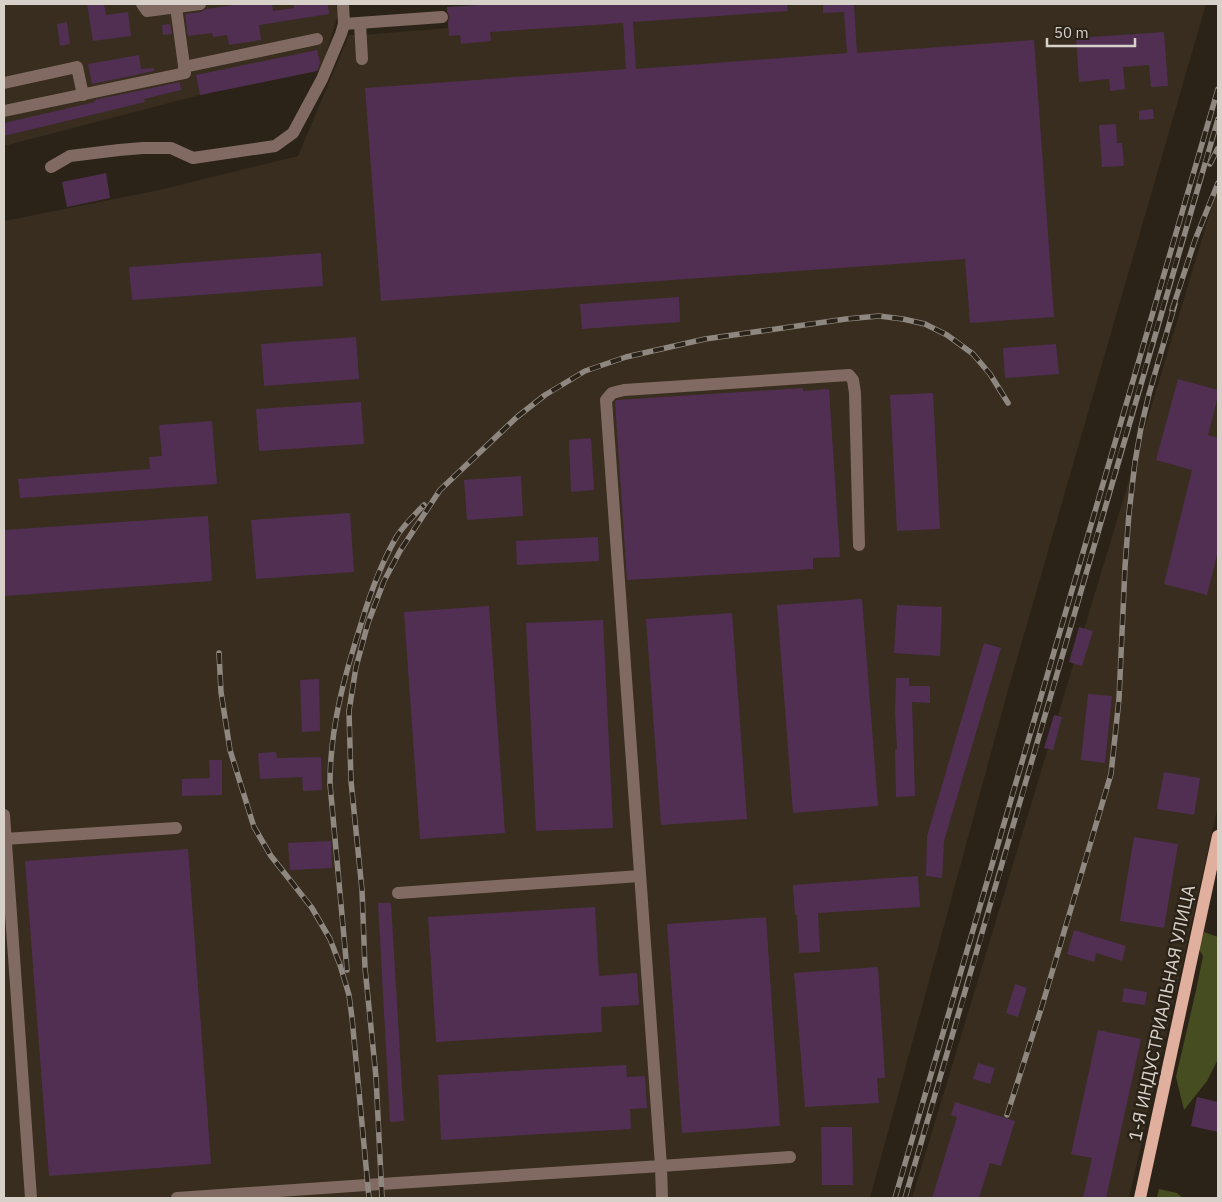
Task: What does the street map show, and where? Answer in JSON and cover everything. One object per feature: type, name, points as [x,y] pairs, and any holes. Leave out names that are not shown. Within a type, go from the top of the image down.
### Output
[{"type":"main road","name":"1-Я ИНДУСТРИАЛЬНАЯ УЛИЦА","points":[[1140,1198],[1215,871],[1218,836]]},
{"type":"lane","points":[[142,4],[147,11],[200,4]]},
{"type":"lane","points":[[51,167],[70,156],[119,150],[171,148],[192,158],[276,146],[293,133],[322,79],[344,24],[343,4]]},
{"type":"lane","points":[[4,109],[83,95],[186,73],[176,7]]},
{"type":"lane","points":[[344,24],[442,17]]},
{"type":"lane","points":[[360,23],[362,59]]},
{"type":"lane","points":[[184,67],[318,39]]},
{"type":"lane","points":[[4,82],[77,67],[83,95]]},
{"type":"lane","points":[[662,1198],[606,400],[612,394],[624,390],[849,375],[853,380],[854,394],[859,545]]},
{"type":"lane","points":[[4,815],[31,1198]]},
{"type":"lane","points":[[5,838],[176,828]]},
{"type":"lane","points":[[398,893],[640,876]]},
{"type":"lane","points":[[177,1198],[790,1157]]},
{"type":"shaded area","points":[[4,4],[337,4],[338,15],[321,70],[200,95],[4,146]]},
{"type":"shaded area","points":[[497,4],[1206,4],[1010,683],[870,1198],[4,1198],[4,221],[159,190],[298,156],[349,35],[448,28],[447,7]]},
{"type":"shaded area","points":[[1218,186],[1218,806],[1129,1198],[912,1198]]},
{"type":"green space","points":[[1204,932],[1218,937],[1218,1059],[1207,1081],[1184,1110],[1176,1077],[1203,956],[1199,949]]},
{"type":"green space","points":[[1159,1189],[1177,1193],[1183,1198],[1157,1198]]},
{"type":"building","points":[[87,4],[104,4],[106,15],[128,12],[131,36],[93,41]]},
{"type":"building","points":[[240,4],[272,4],[273,11],[294,8],[293,4],[328,4],[329,14],[259,25],[261,40],[229,45],[227,35],[213,37],[212,33],[188,36],[185,14]]},
{"type":"building","points":[[497,4],[787,4],[788,11],[633,22],[636,69],[847,53],[844,12],[823,13],[823,4],[854,4],[857,53],[1034,40],[1054,317],[970,323],[965,259],[381,301],[365,88],[626,69],[623,23],[490,32],[491,41],[461,44],[460,35],[449,36],[448,22],[450,17],[447,7]]},
{"type":"building","points":[[67,22],[70,44],[60,46],[57,24]]},
{"type":"building","points":[[170,24],[172,34],[163,35],[162,25]]},
{"type":"building","points":[[1164,32],[1168,86],[1151,87],[1149,65],[1123,67],[1125,89],[1110,91],[1109,79],[1079,82],[1076,38]]},
{"type":"building","points":[[317,50],[320,63],[317,71],[200,95],[196,75]]},
{"type":"building","points":[[139,55],[141,69],[154,68],[154,71],[92,84],[88,64]]},
{"type":"building","points":[[180,82],[181,90],[144,99],[145,102],[4,136],[4,123],[95,102],[94,100]]},
{"type":"building","points":[[1153,109],[1154,119],[1139,120],[1139,111]]},
{"type":"building","points":[[1116,124],[1117,143],[1122,143],[1124,166],[1102,167],[1099,125]]},
{"type":"building","points":[[106,173],[110,198],[67,207],[62,182]]},
{"type":"building","points":[[321,253],[323,286],[132,300],[129,267]]},
{"type":"building","points":[[679,297],[680,322],[582,329],[580,304]]},
{"type":"building","points":[[356,337],[359,379],[264,386],[261,344]]},
{"type":"building","points":[[1056,344],[1059,374],[1005,378],[1003,348]]},
{"type":"building","points":[[1178,379],[1218,390],[1208,435],[1218,438],[1218,551],[1207,595],[1164,584],[1192,470],[1156,460]]},
{"type":"building","points":[[803,388],[803,391],[829,389],[840,557],[813,558],[813,569],[627,580],[616,400]]},
{"type":"building","points":[[933,393],[940,529],[897,531],[890,395]]},
{"type":"building","points":[[361,402],[364,444],[259,451],[256,409]]},
{"type":"building","points":[[212,421],[217,484],[20,498],[18,479],[150,469],[149,457],[162,456],[159,425]]},
{"type":"building","points":[[591,438],[594,490],[571,492],[569,440]]},
{"type":"building","points":[[521,476],[523,516],[467,520],[464,480]]},
{"type":"building","points":[[350,513],[354,572],[256,579],[251,520]]},
{"type":"building","points":[[208,516],[212,581],[4,596],[4,530]]},
{"type":"building","points":[[598,537],[599,561],[517,565],[516,541]]},
{"type":"building","points":[[862,599],[878,806],[793,813],[777,605]]},
{"type":"building","points":[[897,605],[942,607],[940,656],[894,653]]},
{"type":"building","points":[[489,606],[505,833],[420,839],[404,612]]},
{"type":"building","points":[[732,613],[747,819],[661,825],[646,619]]},
{"type":"building","points":[[603,620],[613,828],[536,831],[526,623]]},
{"type":"building","points":[[1079,627],[1093,631],[1082,666],[1069,662]]},
{"type":"building","points":[[984,643],[1001,648],[944,841],[942,878],[926,876],[927,836]]},
{"type":"building","points":[[896,678],[909,678],[909,686],[930,686],[930,703],[912,702],[915,796],[896,797]]},
{"type":"building","points":[[319,679],[320,731],[302,732],[300,680]]},
{"type":"building","points":[[1088,694],[1112,696],[1105,763],[1081,760]]},
{"type":"building","points":[[1054,715],[1062,717],[1053,750],[1044,748]]},
{"type":"building","points":[[276,752],[277,758],[321,757],[322,790],[303,791],[302,777],[260,779],[258,753]]},
{"type":"building","points":[[209,760],[222,760],[222,795],[182,796],[182,779],[210,778]]},
{"type":"building","points":[[1164,772],[1200,778],[1194,815],[1157,809]]},
{"type":"building","points":[[1134,837],[1178,844],[1164,928],[1120,921]]},
{"type":"building","points":[[331,841],[332,868],[290,870],[288,843]]},
{"type":"building","points":[[188,849],[211,1164],[49,1176],[25,861]]},
{"type":"building","points":[[918,876],[920,907],[818,913],[820,952],[799,953],[793,885]]},
{"type":"building","points":[[378,903],[391,903],[404,1121],[390,1122]]},
{"type":"building","points":[[595,907],[599,976],[637,973],[639,1005],[601,1007],[602,1032],[436,1042],[428,917]]},
{"type":"building","points":[[766,917],[780,1126],[682,1133],[667,924]]},
{"type":"building","points":[[1074,930],[1126,946],[1122,961],[1096,953],[1094,962],[1067,954]]},
{"type":"building","points":[[878,967],[885,1078],[877,1078],[879,1103],[805,1107],[794,973]]},
{"type":"building","points":[[1015,984],[1027,988],[1018,1017],[1006,1013]]},
{"type":"building","points":[[1124,988],[1147,992],[1145,1005],[1122,1002]]},
{"type":"building","points":[[1098,1030],[1141,1039],[1106,1198],[1083,1198],[1092,1158],[1071,1154]]},
{"type":"building","points":[[978,1063],[995,1068],[990,1084],[973,1079]]},
{"type":"building","points":[[626,1065],[627,1077],[645,1076],[647,1108],[630,1109],[631,1129],[441,1140],[438,1075]]},
{"type":"building","points":[[1197,1097],[1218,1102],[1218,1132],[1191,1126]]},
{"type":"building","points":[[955,1102],[1015,1121],[1001,1166],[990,1163],[979,1198],[932,1198],[957,1117],[951,1115]]},
{"type":"building","points":[[821,1127],[852,1127],[853,1185],[822,1185]]},
{"type":"railway","points":[[895,1198],[1218,89]]},
{"type":"railway","points":[[905,1198],[1218,119]]},
{"type":"railway","points":[[1210,164],[1218,148]]},
{"type":"railway","points":[[1172,310],[1195,240],[1218,183]]},
{"type":"railway","points":[[1007,1115],[1042,1006],[1111,774],[1119,699],[1125,567],[1135,462],[1149,394],[1175,304]]},
{"type":"railway","points":[[382,1198],[376,1077],[365,968],[362,890],[351,781],[349,711],[356,667],[368,623],[384,581],[400,551],[440,490],[517,417],[545,395],[585,371],[626,357],[705,339],[846,319],[879,316],[903,319],[925,324],[947,335],[973,354],[990,374],[1008,403]]},
{"type":"railway","points":[[347,970],[330,784],[335,723],[349,663],[376,579],[397,536],[424,505]]},
{"type":"railway","points":[[219,653],[221,692],[230,750],[254,827],[271,856],[312,908],[330,939],[349,995],[369,1198]]}]
